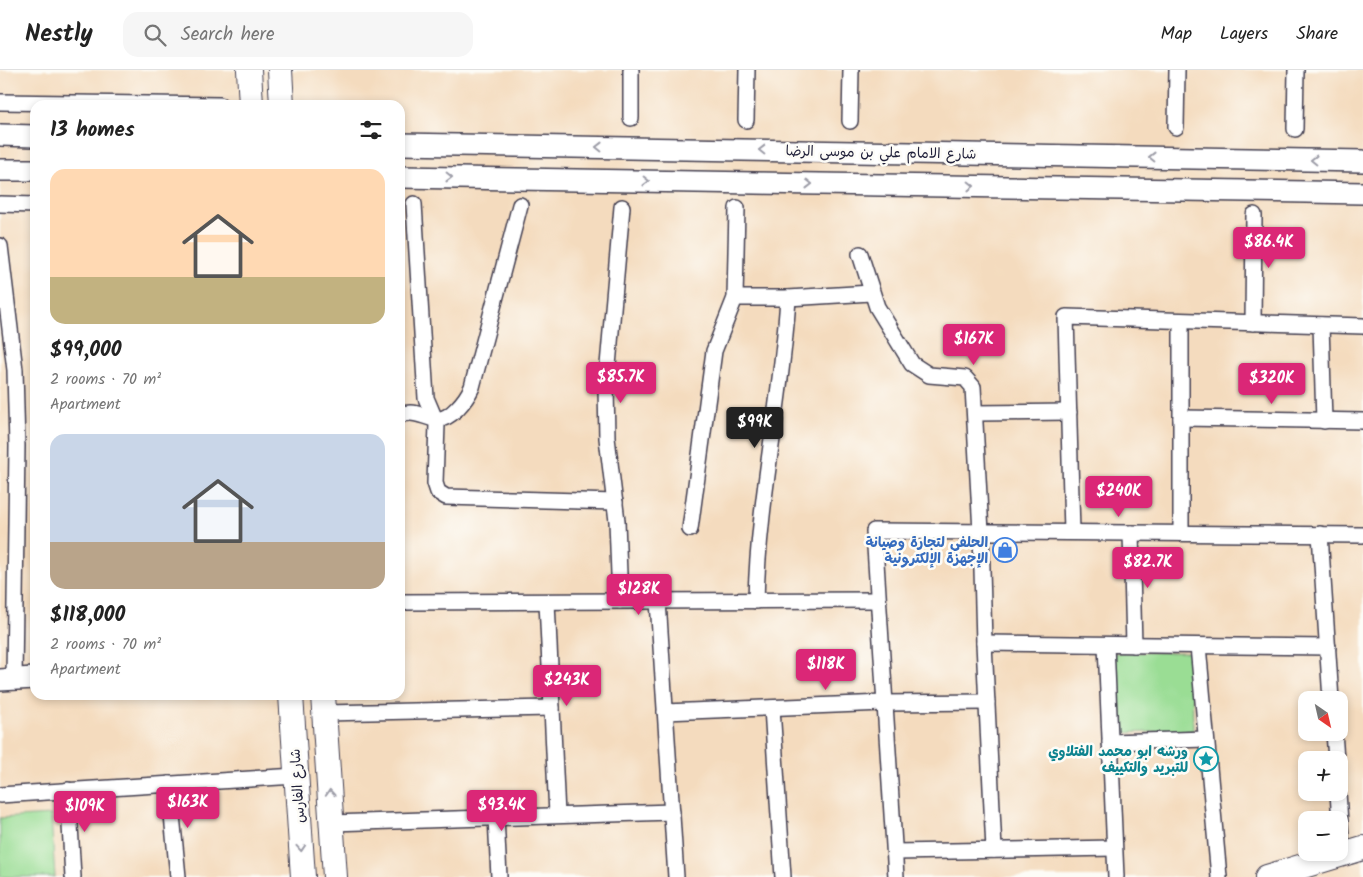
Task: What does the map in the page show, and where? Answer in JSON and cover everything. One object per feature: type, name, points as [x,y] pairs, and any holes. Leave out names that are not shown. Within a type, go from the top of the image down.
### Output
[{"type":"main road","points":[[249,70],[251,100]]},
{"type":"main road","points":[[280,70],[282,100]]},
{"type":"main road","points":[[0,135],[30,136]]},
{"type":"main road","name":"شارع الامام علي بن موسى الرضا","points":[[405,144],[1363,161]]},
{"type":"main road","points":[[0,170],[30,170]]},
{"type":"main road","points":[[405,176],[1363,193]]},
{"type":"main road","name":"شارع الفارس","points":[[291,700],[303,877]]},
{"type":"main road","points":[[324,704],[335,877]]},
{"type":"main road","points":[[1267,877],[1353,851]]},
{"type":"street","points":[[631,70],[631,118]]},
{"type":"street","points":[[746,120],[747,70]]},
{"type":"street","points":[[850,121],[851,70]]},
{"type":"street","points":[[1176,127],[1177,70]]},
{"type":"street","points":[[1295,129],[1296,70]]},
{"type":"street","points":[[0,102],[30,102]]},
{"type":"street","points":[[0,204],[30,205]]},
{"type":"street","points":[[414,204],[426,398],[428,408],[436,420],[435,483],[442,495],[615,502]]},
{"type":"street","points":[[436,420],[456,408],[472,387],[520,205]]},
{"type":"street","points":[[620,601],[615,502],[608,438],[606,388],[622,207]]},
{"type":"street","points":[[690,529],[714,351],[735,298],[737,208]]},
{"type":"street","points":[[1253,323],[1254,215]]},
{"type":"street","points":[[0,246],[15,370],[17,456],[16,679]]},
{"type":"street","points":[[860,254],[871,293],[884,321],[917,369],[929,375],[961,377],[969,381],[973,387],[994,850]]},
{"type":"street","points":[[735,298],[788,298],[871,293]]},
{"type":"street","points":[[756,600],[762,508],[782,372],[788,298]]},
{"type":"street","points":[[1072,532],[1066,317],[1363,326]]},
{"type":"street","points":[[1181,320],[1181,533]]},
{"type":"street","points":[[1321,325],[1324,421]]},
{"type":"street","points":[[405,414],[413,412],[436,420]]},
{"type":"street","points":[[975,413],[1069,412]]},
{"type":"street","points":[[1181,418],[1363,421]]},
{"type":"street","points":[[896,877],[874,531],[1363,535]]},
{"type":"street","points":[[1131,533],[1134,645]]},
{"type":"street","points":[[1320,534],[1330,691]]},
{"type":"street","points":[[405,602],[878,600]]},
{"type":"street","points":[[658,601],[676,877]]},
{"type":"street","points":[[547,602],[558,815]]},
{"type":"street","points":[[984,643],[1328,647]]},
{"type":"street","points":[[1106,645],[1116,877]]},
{"type":"street","points":[[1198,646],[1219,877]]},
{"type":"street","points":[[666,712],[884,703],[987,702]]},
{"type":"street","points":[[324,704],[552,708]]},
{"type":"street","points":[[772,708],[783,877]]},
{"type":"street","points":[[1110,742],[1206,740]]},
{"type":"street","points":[[0,795],[296,776]]},
{"type":"street","points":[[169,784],[178,877]]},
{"type":"street","points":[[68,790],[73,877]]},
{"type":"street","points":[[1340,801],[1353,851]]},
{"type":"street","points":[[332,823],[672,812]]},
{"type":"street","points":[[496,817],[500,877]]},
{"type":"street","points":[[895,852],[1114,848]]},
{"type":"green space","points":[[1192,652],[1193,731],[1116,733],[1113,653]]},
{"type":"green space","points":[[51,815],[55,877],[0,877],[0,818]]},
{"type":"place","name":"الحلفي لتجارة وصيانة الإجهزة الإلكترونية","points":[[1005,550]]},
{"type":"place","name":"ورشه ابو محمد الفتلاوي للتبريد والتكييف","points":[[1206,759]]}]
